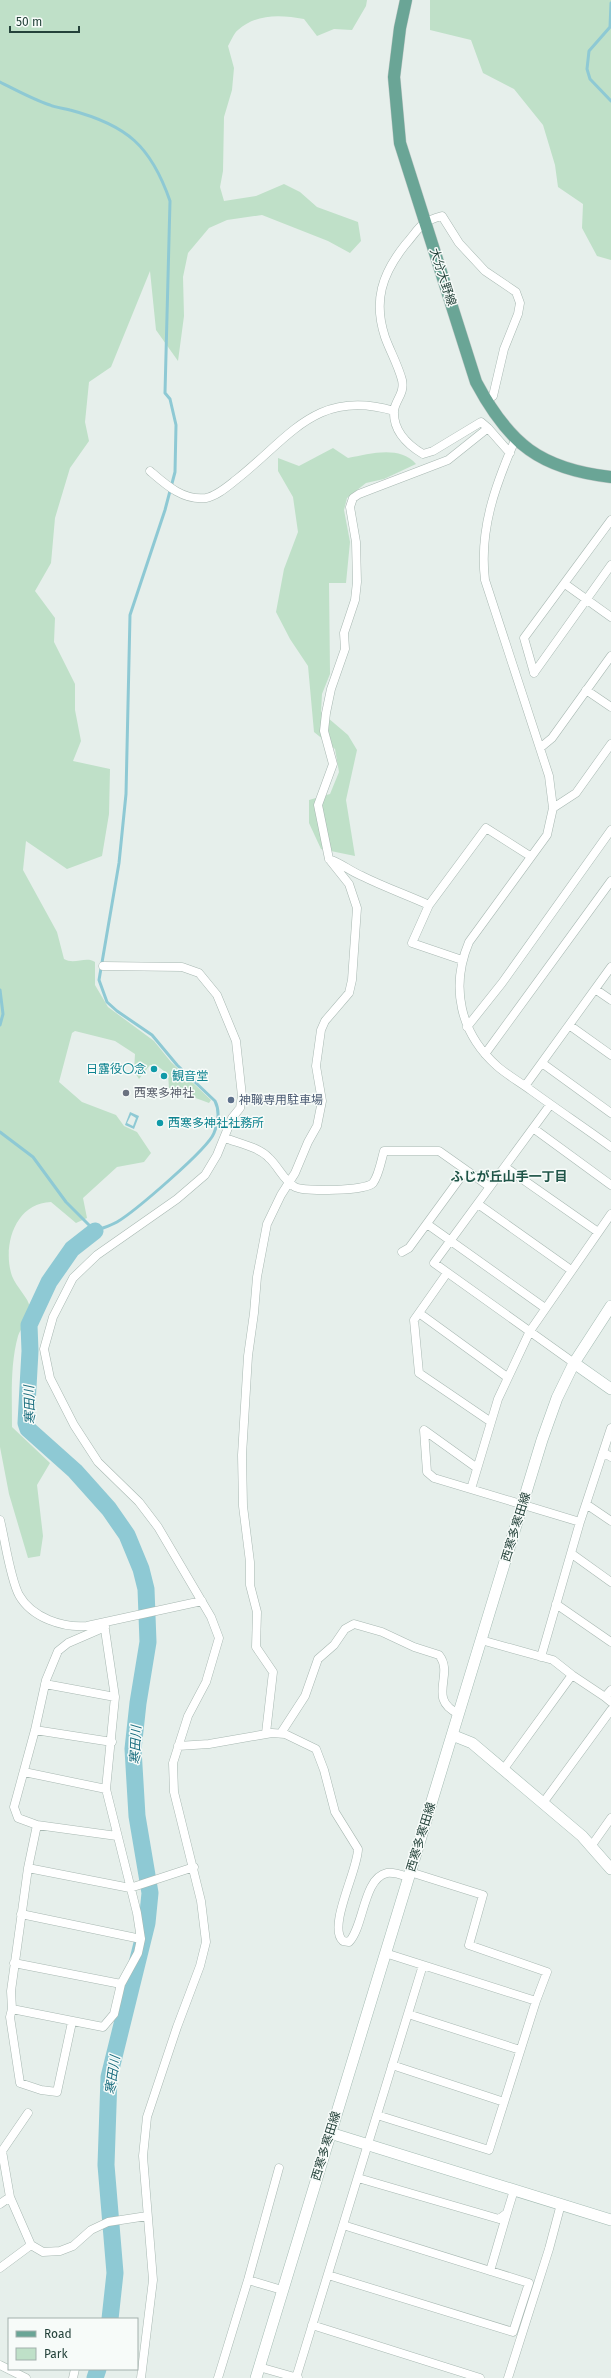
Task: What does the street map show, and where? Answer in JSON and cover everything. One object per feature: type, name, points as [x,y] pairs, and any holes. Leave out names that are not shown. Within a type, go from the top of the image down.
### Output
[{"type":"main road","name":"大分大野線","points":[[406,0],[400,28],[394,77],[396,116],[400,143],[476,382],[486,400],[515,440],[538,456],[566,467],[590,474],[611,477]]},
{"type":"main road","name":"西寒多寒田線","points":[[256,2378],[547,1426],[574,1362],[611,1306]]},
{"type":"main road","points":[[574,1362],[611,1389]]},
{"type":"main road","points":[[452,1735],[472,1743],[592,1845],[611,1869]]},
{"type":"main road","points":[[330,2133],[611,2220]]},
{"type":"street","points":[[486,400],[493,396],[504,349],[511,334],[520,303],[516,292],[485,271],[459,243],[442,216],[425,221],[386,272],[380,294],[379,318],[402,380],[402,396],[394,411],[398,427],[406,443],[423,454],[433,451],[481,422],[510,453]]},
{"type":"street","points":[[150,471],[179,493],[196,498],[207,498],[220,492],[246,471],[274,444],[300,424],[326,410],[342,405],[359,404],[394,411]]},
{"type":"street","points":[[266,1733],[273,1672],[256,1647],[257,1612],[250,1585],[250,1562],[242,1490],[242,1455],[249,1346],[257,1277],[267,1224],[289,1182],[296,1173],[320,1116],[321,1095],[316,1066],[321,1030],[325,1021],[349,993],[352,980],[357,908],[349,884],[329,859],[318,805],[333,764],[324,731],[326,713],[331,689],[345,649],[344,633],[355,600],[357,582],[356,542],[350,507],[354,498],[372,488],[448,460],[488,428]]},
{"type":"street","points":[[515,440],[485,528],[483,568],[484,580],[540,748],[553,792],[553,808],[547,835],[475,932],[462,960],[459,990],[467,1028],[485,1054],[496,1066],[611,1147]]},
{"type":"street","points":[[611,520],[524,638],[534,673],[611,565]]},
{"type":"street","points":[[565,584],[611,618]]},
{"type":"street","points":[[540,748],[552,738],[611,656]]},
{"type":"street","points":[[586,690],[611,707]]},
{"type":"street","points":[[553,808],[576,793],[611,744]]},
{"type":"street","points":[[462,960],[412,943],[429,905],[486,828],[530,856]]},
{"type":"street","points":[[467,1028],[502,983],[611,830]]},
{"type":"street","points":[[329,859],[341,863],[349,870],[429,905]]},
{"type":"street","points":[[485,1054],[611,880]]},
{"type":"street","points":[[103,966],[182,967],[199,973],[211,987],[236,1041],[241,1086],[241,1104],[232,1118],[225,1138],[214,1161],[199,1181],[177,1199],[110,1245],[78,1273],[64,1294],[53,1317],[45,1341],[44,1354],[47,1370],[56,1394],[84,1442],[98,1462],[126,1488],[155,1523],[215,1625],[219,1642],[206,1682],[188,1716],[173,1763],[174,1792],[194,1867],[205,1919],[206,1942],[200,1966],[177,2027],[147,2117],[143,2156],[153,2280],[141,2378]]},
{"type":"street","points":[[526,1086],[611,967]]},
{"type":"street","points":[[595,988],[611,1000]]},
{"type":"street","points":[[569,1025],[611,1055]]},
{"type":"street","points":[[542,1063],[611,1113]]},
{"type":"street","points":[[550,1104],[434,1263],[574,1362]]},
{"type":"street","points":[[533,1128],[611,1185]]},
{"type":"street","points":[[225,1138],[266,1155],[289,1182],[298,1188],[310,1190],[364,1188],[373,1182],[384,1151],[439,1152],[490,1187]]},
{"type":"street","points":[[505,1167],[598,1232]]},
{"type":"street","points":[[402,1252],[409,1248],[466,1170]]},
{"type":"street","points":[[478,1204],[571,1270]]},
{"type":"street","points":[[471,1489],[491,1422],[507,1377],[530,1331],[611,1214]]},
{"type":"street","points":[[427,1224],[545,1308]]},
{"type":"street","points":[[447,1273],[414,1320],[419,1373],[491,1422]]},
{"type":"street","points":[[418,1313],[507,1377]]},
{"type":"street","points":[[541,1657],[580,1522],[611,1428]]},
{"type":"street","points":[[477,1468],[424,1430],[427,1472],[434,1478],[580,1522]]},
{"type":"street","points":[[603,1452],[611,1458]]},
{"type":"street","points":[[586,1504],[611,1521]]},
{"type":"street","points":[[0,1520],[20,1596],[29,1606],[44,1618],[59,1624],[74,1627],[104,1625],[202,1601]]},
{"type":"street","points":[[572,1554],[611,1582]]},
{"type":"street","points":[[556,1604],[611,1642]]},
{"type":"street","points":[[281,1733],[305,1696],[318,1659],[334,1645],[345,1629],[354,1624],[382,1632],[414,1647],[439,1655],[444,1665],[442,1698],[449,1708],[459,1714]]},
{"type":"street","points":[[104,1625],[68,1643],[58,1651],[45,1684],[35,1730],[14,1807],[18,1818],[37,1825],[117,1836]]},
{"type":"street","points":[[12,2009],[103,2027],[114,2014],[121,1984],[138,1953],[141,1939],[137,1913],[106,1789],[112,1742],[115,1697],[104,1625]]},
{"type":"street","points":[[481,1640],[552,1660],[608,1699],[611,1690]]},
{"type":"street","points":[[503,1770],[572,1675]]},
{"type":"street","points":[[45,1684],[115,1697]]},
{"type":"street","points":[[543,1804],[611,1710]]},
{"type":"street","points":[[35,1730],[112,1742]]},
{"type":"street","points":[[178,1746],[209,1744],[266,1733],[281,1733],[317,1751],[335,1812],[341,1826],[358,1847],[354,1872],[340,1912],[338,1929],[341,1939],[348,1942],[356,1934],[363,1909],[374,1883],[380,1876],[390,1873],[409,1875],[483,1895],[469,1945],[547,1972],[520,2050],[489,2150],[377,2115]]},
{"type":"street","points":[[24,1772],[106,1789]]},
{"type":"street","points":[[592,1845],[611,1818]]},
{"type":"street","points":[[37,1825],[28,1868],[11,1991],[12,2009],[10,2017],[20,2083],[41,2090],[57,2092],[72,2022]]},
{"type":"street","points":[[28,1868],[130,1888],[194,1867]]},
{"type":"street","points":[[21,1914],[141,1939]]},
{"type":"street","points":[[385,1953],[536,2001]]},
{"type":"street","points":[[14,1963],[121,1984]]},
{"type":"street","points":[[259,2367],[297,2378],[423,1966]]},
{"type":"street","points":[[408,2014],[520,2050]]},
{"type":"street","points":[[392,2065],[504,2102]]},
{"type":"street","points":[[28,2112],[2,2151],[10,2197],[31,2245],[43,2252],[60,2251],[73,2246],[99,2225],[108,2222],[147,2216]]},
{"type":"street","points":[[218,2378],[248,2280],[279,2168]]},
{"type":"street","points":[[358,2178],[499,2218],[507,2213]]},
{"type":"street","points":[[490,2271],[514,2190]]},
{"type":"street","points":[[0,2204],[10,2197]]},
{"type":"street","points":[[508,2378],[549,2249],[561,2204]]},
{"type":"street","points":[[328,2275],[513,2332],[529,2283],[343,2225]]},
{"type":"street","points":[[0,2268],[31,2245]]},
{"type":"street","points":[[248,2280],[282,2290]]},
{"type":"street","points":[[312,2325],[480,2378]]},
{"type":"street","points":[[9,2370],[23,2378]]},
{"type":"green space","points":[[0,0],[367,0],[366,6],[352,30],[334,29],[317,36],[304,19],[278,16],[261,18],[245,24],[235,33],[228,46],[234,68],[232,90],[224,117],[223,171],[220,187],[224,201],[256,196],[284,184],[300,192],[317,207],[358,222],[361,241],[350,253],[328,241],[262,215],[227,220],[209,228],[188,253],[183,277],[184,316],[178,361],[156,330],[150,271],[111,367],[89,382],[85,422],[89,441],[70,468],[55,518],[51,563],[35,591],[55,618],[54,642],[75,684],[75,710],[81,741],[73,761],[110,769],[109,814],[102,856],[67,869],[26,841],[23,870],[57,932],[64,959],[68,961],[91,960],[95,962],[95,985],[108,1007],[154,1041],[171,1062],[211,1100],[209,1103],[169,1088],[168,1074],[156,1065],[150,1065],[139,1079],[134,1071],[135,1054],[115,1041],[75,1031],[72,1033],[59,1082],[82,1102],[116,1115],[124,1126],[137,1132],[151,1153],[144,1162],[117,1167],[83,1198],[87,1218],[76,1223],[51,1202],[39,1204],[28,1210],[20,1218],[14,1228],[10,1240],[9,1264],[12,1276],[27,1300],[30,1308],[29,1315],[19,1333],[15,1347],[12,1381],[12,1427],[50,1463],[37,1485],[43,1536],[40,1556],[28,1558],[9,1494],[0,1447]]},
{"type":"green space","points":[[430,0],[611,0],[611,260],[597,256],[582,228],[583,204],[558,187],[555,165],[543,125],[514,89],[483,73],[471,40],[430,30]]},
{"type":"green space","points":[[333,448],[348,458],[384,452],[401,454],[416,464],[384,479],[366,483],[347,498],[344,510],[350,542],[346,583],[329,583],[330,674],[322,694],[321,712],[348,735],[357,750],[346,800],[355,856],[321,849],[309,823],[309,800],[330,794],[339,772],[335,749],[314,732],[308,666],[290,639],[276,612],[284,569],[298,532],[293,497],[278,471],[278,458],[299,466]]},
{"type":"water","points":[[130,1112],[139,1116],[134,1129],[125,1125]],"holes":[[[131,1115],[136,1118],[133,1126],[127,1123]]]},
{"type":"waterway","points":[[611,3],[610,27],[589,51],[587,69],[590,79],[611,101]]},
{"type":"waterway","points":[[0,82],[43,103],[90,116],[122,131],[134,140],[145,152],[163,182],[170,201],[165,393],[170,399],[176,425],[175,472],[165,510],[130,615],[126,794],[119,863],[99,980],[107,1002],[117,1011],[152,1035],[177,1065],[215,1101],[218,1113],[217,1125],[214,1133],[209,1141],[185,1166],[154,1194],[126,1216],[95,1231],[66,1202],[33,1157],[0,1132]]},
{"type":"waterway","points":[[0,990],[3,1014],[0,1025]]},
{"type":"waterway","name":"寒田川","points":[[95,1231],[72,1249],[49,1282],[29,1325],[30,1351],[26,1423],[28,1429],[75,1471],[109,1509],[127,1535],[141,1569],[146,1589],[148,1642],[138,1703],[133,1749],[137,1816],[150,1893],[147,1923],[109,2077],[106,2165],[115,2273],[110,2318]]},
{"type":"waterway","name":"寒田川","points":[[95,2378],[98,2370]]},
{"type":"place","name":"日露役〇念","points":[[154,1069]]},
{"type":"place","name":"観音堂","points":[[164,1076]]},
{"type":"place","name":"西寒多神社","points":[[126,1093]]},
{"type":"place","name":"神職専用駐車場","points":[[231,1100]]},
{"type":"place","name":"西寒多神社社務所","points":[[160,1123]]},
{"type":"district","name":"ふじが丘山手一丁目","points":[[509,1176]]}]
